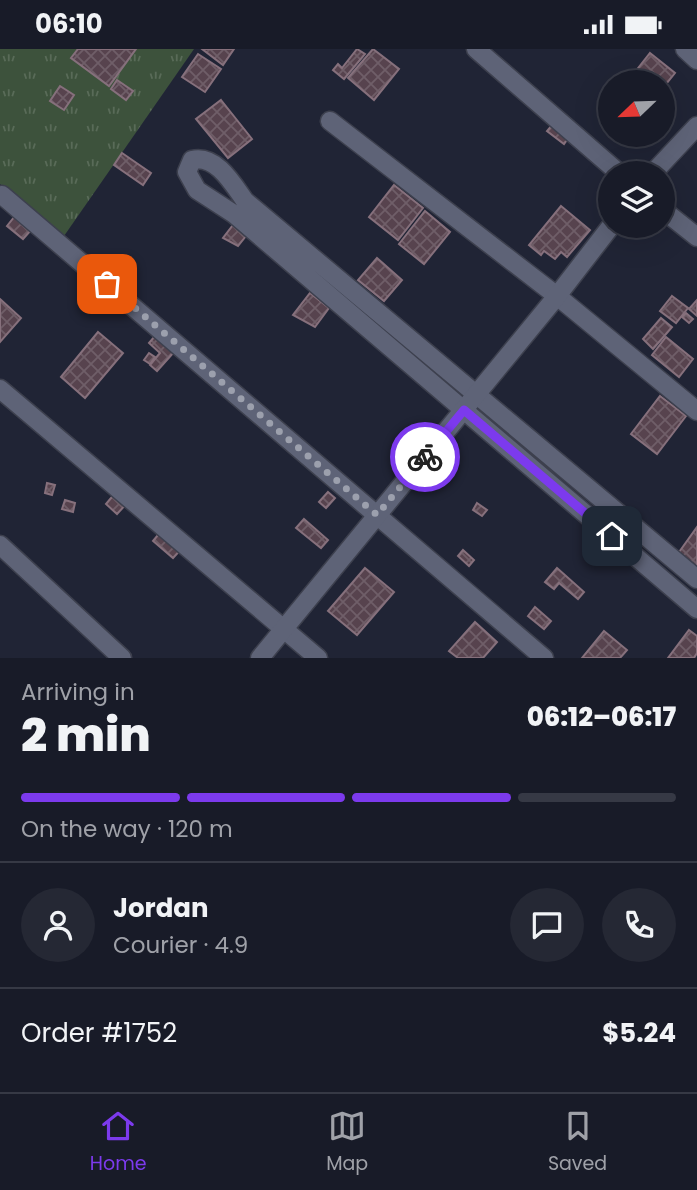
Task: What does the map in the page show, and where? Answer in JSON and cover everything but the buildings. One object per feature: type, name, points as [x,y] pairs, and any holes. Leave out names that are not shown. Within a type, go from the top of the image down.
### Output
[{"type":"street","points":[[476,49],[605,161]]},
{"type":"street","points":[[685,49],[697,60]]},
{"type":"street","points":[[330,121],[557,296],[697,411]]},
{"type":"street","points":[[664,161],[697,126]]},
{"type":"street","points":[[2,195],[544,658]]},
{"type":"street","points":[[240,207],[464,410],[697,609]]},
{"type":"street","points":[[675,220],[697,237]]},
{"type":"street","points":[[267,230],[476,394],[697,579]]},
{"type":"street","points":[[260,658],[602,238]]},
{"type":"street","points":[[0,389],[318,658]]},
{"type":"street","points":[[0,545],[122,658]]},
{"type":"green space","points":[[0,49],[194,49],[64,236],[0,184]]},
{"type":"way so far","points":[[107,284],[377,515],[425,457]]},
{"type":"route","points":[[425,457],[464,410],[612,536]]}]
